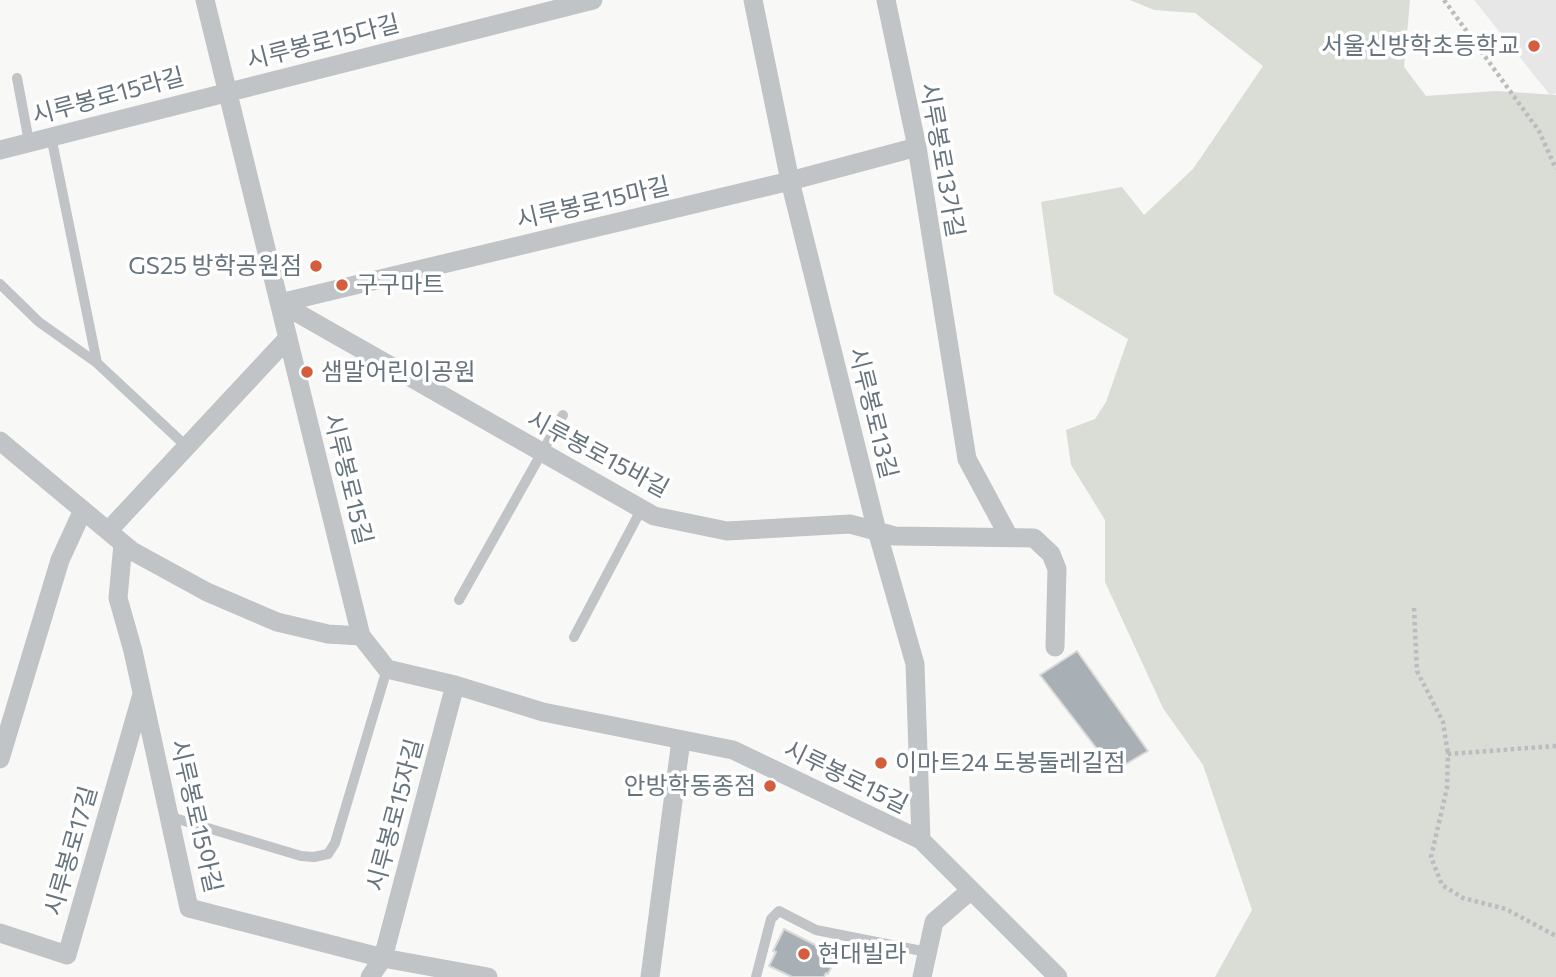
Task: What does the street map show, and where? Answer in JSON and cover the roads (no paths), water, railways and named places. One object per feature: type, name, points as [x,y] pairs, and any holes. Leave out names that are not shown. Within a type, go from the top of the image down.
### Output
[{"type":"street","name":"시루봉로15길","points":[[205,0],[361,636],[387,668],[543,712],[733,750],[921,840],[1058,977]]},
{"type":"street","name":"시루봉로15다길","points":[[227,91],[593,0]]},
{"type":"street","name":"시루봉로13길","points":[[753,0],[790,181],[877,531],[915,664],[921,840]]},
{"type":"street","name":"시루봉로13가길","points":[[886,0],[917,146],[967,459],[1009,537]]},
{"type":"street","name":"시루봉로15라길","points":[[0,150],[227,91]]},
{"type":"street","name":"시루봉로15마길","points":[[279,303],[790,181],[917,146]]},
{"type":"street","name":"시루봉로15바길","points":[[279,303],[654,516],[727,531],[850,524],[895,537],[1034,538],[1051,554],[1057,569],[1055,648]]},
{"type":"street","points":[[116,538],[187,447],[288,338]]},
{"type":"street","points":[[0,441],[132,551],[207,592],[277,622],[328,634],[361,636]]},
{"type":"street","points":[[0,759],[60,560],[83,510]]},
{"type":"street","name":"시루봉로15아길","points":[[116,538],[118,598],[171,817],[189,908],[383,958]]},
{"type":"street","name":"시루봉로15자길","points":[[370,977],[383,958],[455,685]]},
{"type":"street","name":"시루봉로17길","points":[[0,933],[67,955],[142,692]]},
{"type":"street","points":[[650,977],[681,740]]},
{"type":"street","points":[[922,977],[934,922],[971,890]]},
{"type":"street","points":[[383,958],[488,977]]},
{"type":"lane","points":[[17,78],[29,142]]},
{"type":"lane","points":[[51,136],[97,363]]},
{"type":"lane","points":[[0,284],[39,322],[97,363],[187,447]]},
{"type":"lane","points":[[459,600],[563,415]]},
{"type":"lane","points":[[574,637],[642,509]]},
{"type":"lane","points":[[171,817],[301,856],[314,858],[328,854],[335,843],[387,668]]},
{"type":"lane","points":[[756,977],[771,919],[779,911],[816,930],[927,952]]},
{"type":"place","name":"서울신방학초등학교","points":[[1534,46]]},
{"type":"place","name":"GS25 방학공원점","points":[[316,266]]},
{"type":"place","name":"구구마트","points":[[342,285]]},
{"type":"place","name":"샘말어린이공원","points":[[307,372]]},
{"type":"place","name":"이마트24 도봉둘레길점","points":[[881,763]]},
{"type":"place","name":"안방학동종점","points":[[770,786]]},
{"type":"place","name":"현대빌라","points":[[804,954]]}]
